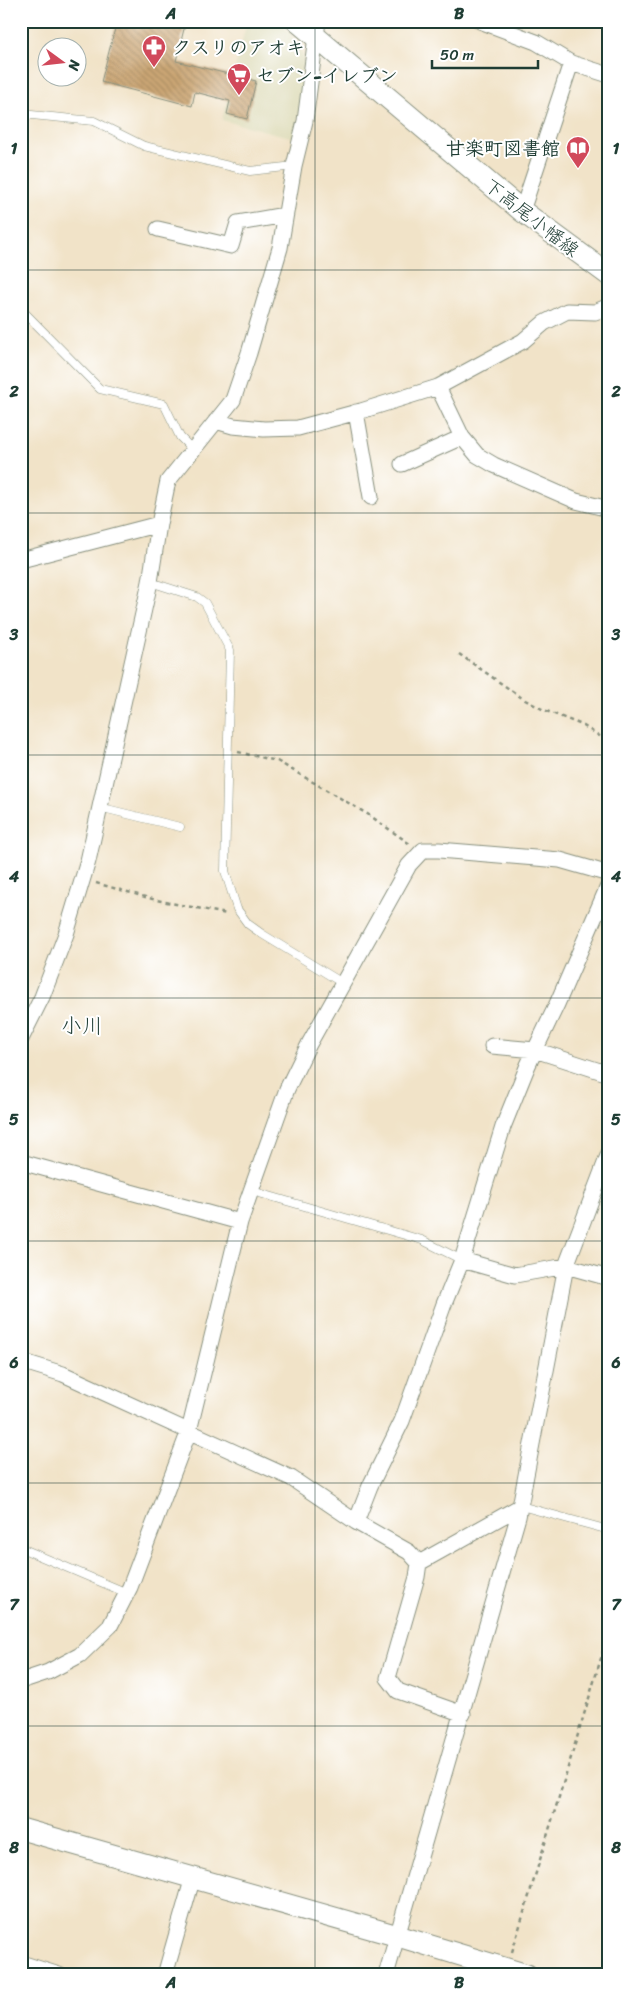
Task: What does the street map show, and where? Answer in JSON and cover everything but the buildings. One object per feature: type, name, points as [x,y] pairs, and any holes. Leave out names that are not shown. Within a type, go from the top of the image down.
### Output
[{"type":"street","name":"下高尾小幡線","points":[[297,21],[316,29],[522,211],[609,275]]},
{"type":"street","points":[[480,21],[536,42],[572,63],[609,75]]},
{"type":"street","points":[[21,1039],[42,997],[66,934],[83,879],[150,582],[158,524],[168,481],[233,400],[280,248],[294,166],[305,121],[316,29]]},
{"type":"street","points":[[522,211],[572,63]]},
{"type":"street","points":[[158,229],[231,246],[238,223],[285,215]]},
{"type":"street","points":[[216,421],[233,426],[264,429],[298,428],[356,412],[438,387],[523,341],[544,323],[567,311],[595,312],[609,306]]},
{"type":"street","points":[[438,387],[462,437],[477,455],[494,465],[576,501],[609,509]]},
{"type":"street","points":[[356,412],[372,496]]},
{"type":"street","points":[[402,464],[462,437]]},
{"type":"street","points":[[21,560],[158,524]]},
{"type":"street","points":[[21,1681],[48,1672],[80,1655],[110,1626],[127,1593],[188,1431],[240,1222],[290,1082],[304,1052],[344,984],[409,865],[423,850],[439,850],[560,860],[609,874]]},
{"type":"street","points":[[356,1522],[370,1486],[402,1421],[444,1304],[462,1260],[503,1127],[609,884]]},
{"type":"street","points":[[492,1046],[535,1050],[609,1074]]},
{"type":"street","points":[[386,1975],[463,1714],[521,1506],[566,1266],[609,1153]]},
{"type":"street","points":[[21,1162],[240,1222]]},
{"type":"street","points":[[462,1260],[514,1275],[566,1266],[609,1278]]},
{"type":"street","points":[[21,1362],[62,1374],[291,1478],[356,1522],[409,1552],[419,1563]]},
{"type":"street","points":[[419,1563],[521,1506]]},
{"type":"street","points":[[419,1563],[417,1577],[388,1678],[398,1691],[463,1714]]},
{"type":"street","points":[[21,1829],[398,1936],[517,1972]]},
{"type":"street","points":[[165,1975],[193,1878]]},
{"type":"street","points":[[21,1964],[59,1975]]},
{"type":"lane","points":[[21,114],[94,121],[144,146],[250,171],[294,166]]},
{"type":"lane","points":[[21,309],[100,389],[164,404],[180,437],[192,449]]},
{"type":"lane","points":[[150,582],[197,598],[205,603],[230,650],[225,871],[230,891],[240,914],[248,924],[262,934],[344,984]]},
{"type":"lane","points":[[99,807],[180,827]]},
{"type":"lane","points":[[252,1190],[422,1240],[462,1260]]},
{"type":"lane","points":[[521,1506],[609,1530]]},
{"type":"lane","points":[[21,1548],[127,1593]]},
{"type":"path","points":[[460,654],[526,700],[544,710],[582,725],[609,742]]},
{"type":"path","points":[[228,750],[277,760],[368,815],[412,845],[419,854]]},
{"type":"path","points":[[83,879],[156,900],[229,914],[240,914]]},
{"type":"path","points":[[517,1972],[609,1632]]},
{"type":"shaded area","points":[[247,21],[278,21],[289,32],[304,58],[301,103],[294,138],[222,120]]},
{"type":"place","name":"クスリのアオキ","points":[[154,68]]},
{"type":"place","name":"セブン-イレブン","points":[[239,96]]},
{"type":"place","name":"甘楽町図書館","points":[[578,169]]},
{"type":"district","name":"小川","points":[[82,1026]]}]
